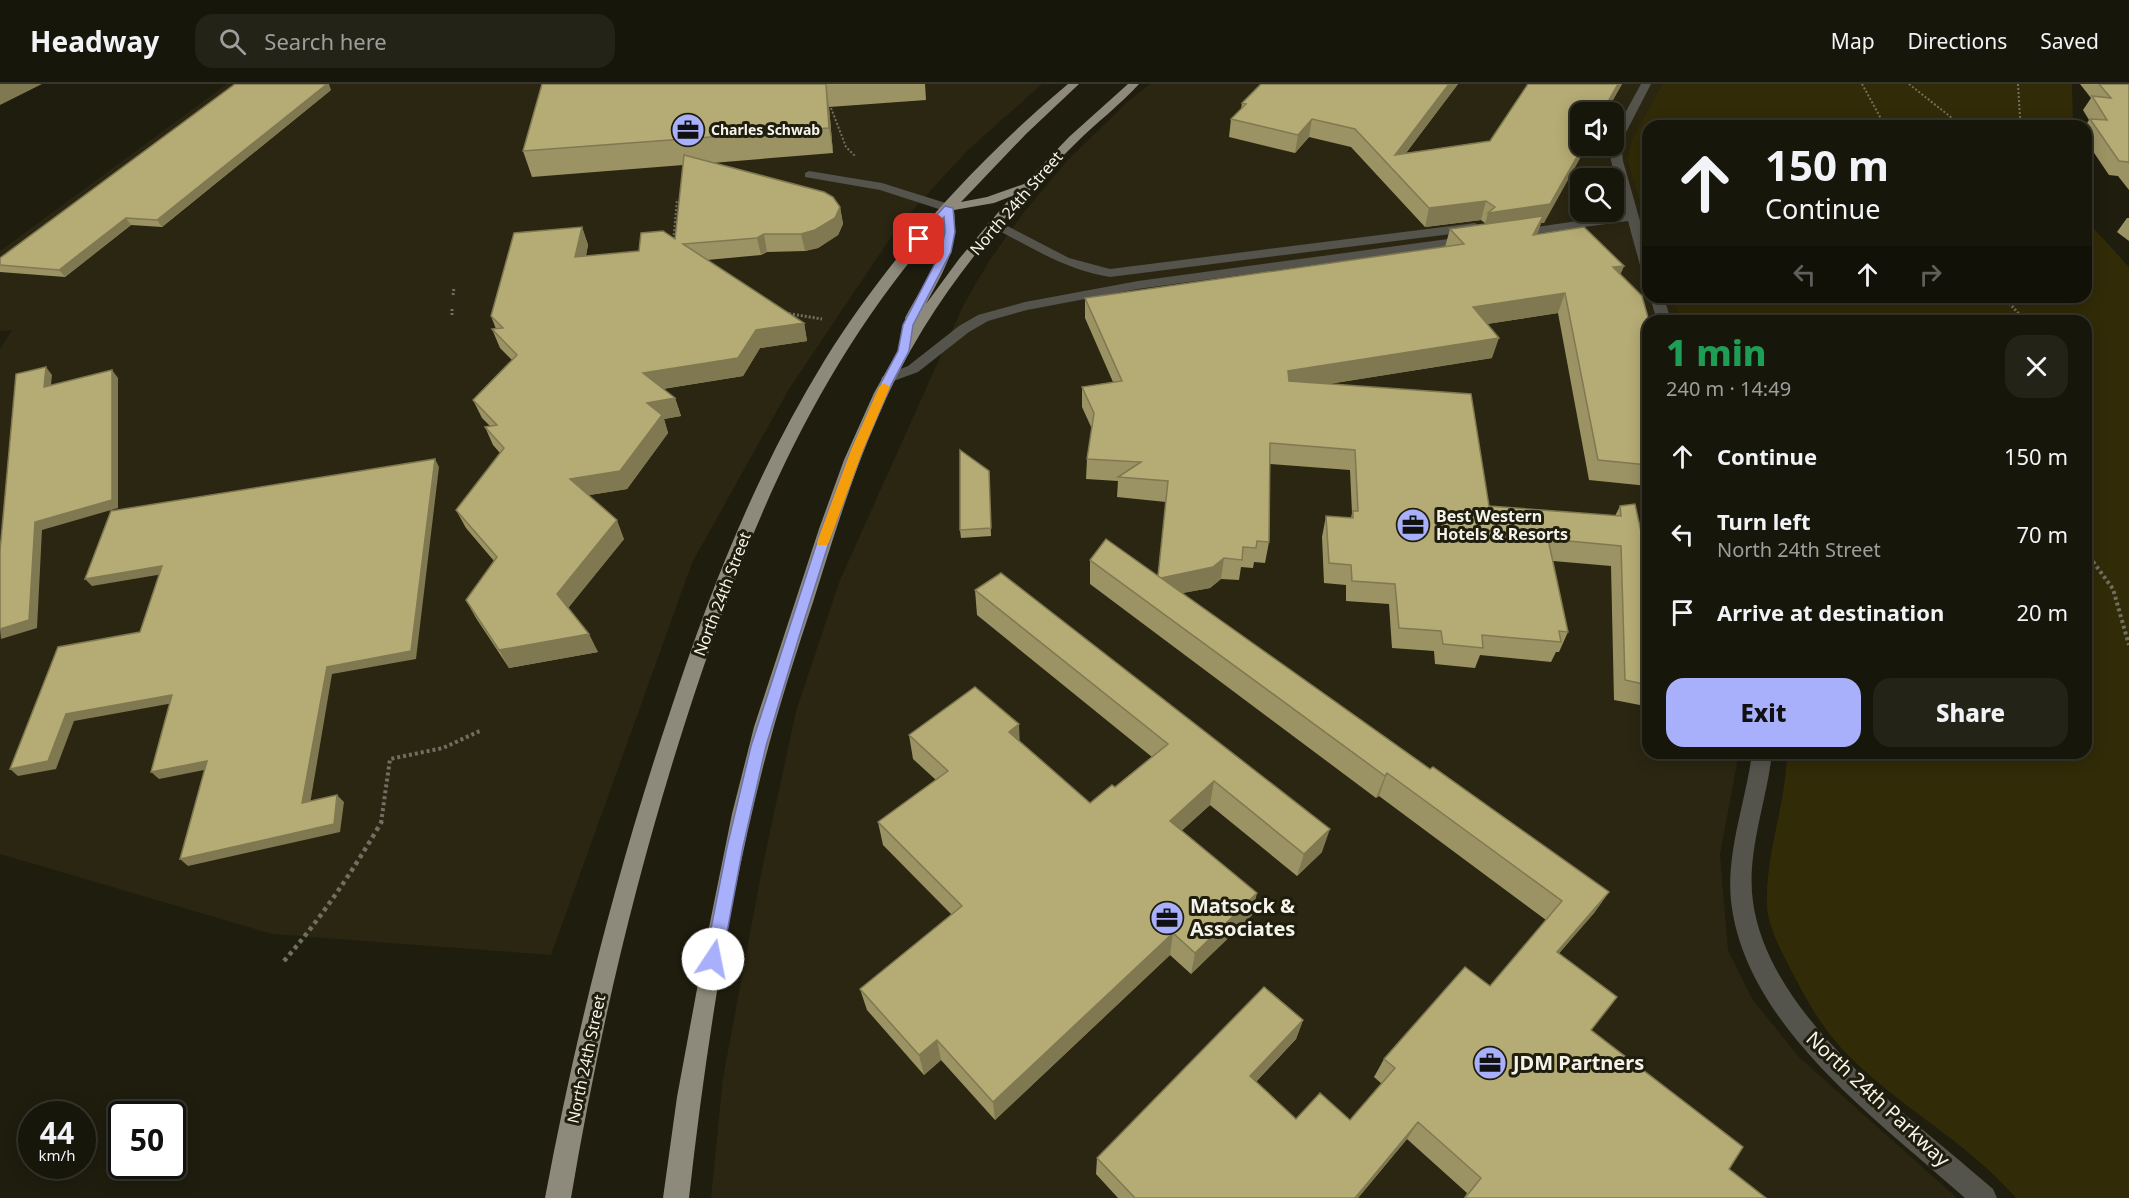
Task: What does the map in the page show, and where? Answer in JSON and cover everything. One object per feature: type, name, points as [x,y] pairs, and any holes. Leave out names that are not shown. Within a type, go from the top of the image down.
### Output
[{"type":"main road","name":"North 24th Street","points":[[558,1198],[588,1043],[620,906],[648,805],[709,623],[772,472],[829,364],[887,279],[948,208],[1039,115],[1074,84]]},
{"type":"main road","name":"North 24th Street","points":[[676,1198],[682,1142],[709,981],[735,847],[759,746],[826,533],[857,450],[888,380],[917,328],[994,223],[1027,186],[1090,123],[1134,84]]},
{"type":"main road","points":[[904,351],[908,325],[946,252],[950,232],[948,208],[990,200],[1027,186]]},
{"type":"street","points":[[1642,249],[1617,161],[1615,142],[1646,84]]},
{"type":"street","points":[[810,175],[882,187],[948,208]]},
{"type":"street","points":[[1624,210],[1631,212]]},
{"type":"street","points":[[1624,213],[1631,212]]},
{"type":"street","points":[[1570,216],[1508,229],[1570,220]]},
{"type":"street","points":[[994,223],[1066,262],[1090,271],[1110,273],[1490,225]]},
{"type":"street","points":[[888,380],[913,369],[964,329],[983,318],[1025,306],[1138,285],[1482,239]]},
{"type":"street","name":"North 24th Parkway","points":[[1761,759],[1742,858],[1742,903],[1751,947],[1786,1010],[1817,1046],[1859,1087],[1984,1198]]},
{"type":"path","points":[[1862,84],[1882,120]]},
{"type":"path","points":[[1909,84],[1954,120]]},
{"type":"path","points":[[2018,84],[2021,120]]},
{"type":"path","points":[[831,108],[846,147],[855,156]]},
{"type":"path","points":[[673,248],[677,200]]},
{"type":"path","points":[[665,235],[674,235]]},
{"type":"path","points":[[453,294],[454,288]]},
{"type":"path","points":[[2009,303],[2020,315]]},
{"type":"path","points":[[452,309],[452,315]]},
{"type":"path","points":[[779,312],[822,320]]},
{"type":"path","points":[[2092,560],[2114,589],[2129,645]]},
{"type":"path","points":[[284,961],[309,932],[353,871],[383,820],[390,759],[443,748],[482,730]]},
{"type":"shaded area","points":[[227,84],[1042,84],[967,151],[900,224],[789,389],[692,563],[551,955],[272,934],[0,854],[0,349],[12,330],[0,331],[0,251]]},
{"type":"shaded area","points":[[1150,84],[1662,84],[1631,141],[1627,160],[1642,210],[1642,303],[1674,303],[1678,315],[1642,315],[1642,759],[1738,759],[1720,855],[1728,950],[1752,999],[1800,1058],[1957,1198],[711,1198],[723,1078],[762,869],[796,711],[840,580],[964,304],[989,261],[1021,216],[1066,162],[1127,102]]},
{"type":"shaded area","points":[[1662,84],[2072,84],[2073,120],[1642,120]]},
{"type":"shaded area","points":[[1642,121],[1642,210],[1627,160],[1631,141]]},
{"type":"shaded area","points":[[2092,226],[2129,267],[2129,1198],[2016,1198],[1975,1158],[1863,1070],[1843,1050],[1820,1020],[1795,977],[1772,928],[1767,906],[1769,867],[1787,759],[2092,759],[2092,315],[1678,315],[1674,303],[2092,303]]},
{"type":"building","points":[[235,84],[327,84],[157,220],[126,218],[59,270],[0,265],[0,258]]},
{"type":"building","name":"Charles Schwab","points":[[542,84],[826,84],[829,128],[523,151]]},
{"type":"building","points":[[1261,84],[1449,84],[1395,155],[1490,141],[1528,84],[1618,84],[1608,102],[1570,102],[1570,156],[1577,156],[1550,204],[1488,213],[1495,207],[1486,201],[1429,208],[1355,129],[1312,119],[1298,135],[1231,119],[1246,104],[1242,103]]},
{"type":"building","points":[[2099,84],[2129,84],[2129,163],[2119,161],[2090,119],[2107,120],[2092,96],[2111,98]]},
{"type":"building","points":[[684,155],[824,192],[833,197],[840,207],[835,218],[815,230],[801,234],[764,234],[757,238],[683,244],[804,323],[756,330],[738,358],[643,373],[675,398],[647,403],[662,415],[620,471],[570,479],[617,520],[557,594],[589,634],[499,650],[466,600],[497,557],[456,510],[504,448],[485,427],[497,425],[473,400],[517,355],[492,329],[503,328],[491,316],[514,233],[582,227],[575,257],[639,251],[641,233],[663,231],[675,239]]},
{"type":"building","points":[[1543,216],[1533,235],[1584,227],[1624,266],[1613,267],[1642,296],[1642,303],[1647,315],[1642,315],[1642,464],[1598,460],[1565,293],[1473,307],[1499,338],[1288,371],[1289,381],[1471,394],[1489,506],[1621,516],[1620,506],[1635,504],[1642,536],[1642,684],[1625,680],[1621,546],[1548,539],[1568,632],[1559,631],[1561,642],[1482,635],[1483,648],[1443,644],[1441,631],[1399,628],[1395,584],[1352,581],[1351,565],[1329,563],[1326,516],[1353,518],[1353,511],[1358,511],[1355,450],[1270,443],[1269,542],[1257,541],[1256,548],[1243,547],[1242,560],[1224,558],[1213,567],[1161,578],[1158,576],[1168,481],[1118,477],[1141,462],[1087,459],[1094,413],[1082,387],[1122,381],[1085,298],[1464,244],[1450,229]]},
{"type":"building","points":[[46,367],[44,387],[112,370],[112,500],[35,522],[29,620],[0,629],[0,551],[16,374]]},
{"type":"building","points":[[960,450],[989,471],[991,528],[960,530]]},
{"type":"building","points":[[435,459],[411,651],[327,667],[302,803],[337,795],[334,824],[180,859],[207,761],[151,772],[172,695],[66,714],[48,761],[10,769],[58,647],[140,632],[162,566],[85,579],[111,511]]},
{"type":"building","points":[[1106,539],[1430,769],[1433,767],[1609,892],[1557,952],[1617,997],[1591,1030],[1743,1147],[1729,1169],[1766,1198],[1465,1198],[1481,1178],[1418,1122],[1355,1198],[1135,1198],[1097,1158],[1264,987],[1303,1020],[1250,1076],[1296,1119],[1320,1093],[1350,1120],[1395,1068],[1384,1059],[1465,967],[1490,986],[1562,901],[1387,773],[1385,776],[1090,560]]},
{"type":"building","name":"Matsock & Associates","points":[[1001,573],[1330,829],[1304,854],[1214,781],[1170,821],[1257,893],[1195,953],[1173,933],[993,1102],[937,1040],[919,1055],[860,989],[962,906],[878,822],[948,771],[909,735],[975,687],[1019,724],[1009,732],[1090,803],[1112,785],[1115,787],[1168,744],[975,590]]},
{"type":"slow traffic","points":[[823,542],[857,450],[884,387]]},
{"type":"place","name":"Charles Schwab","points":[[688,130]]},
{"type":"place","name":"Best Western Hotels & Resorts","points":[[1413,525]]},
{"type":"place","name":"Matsock & Associates","points":[[1167,918]]},
{"type":"place","name":"JDM Partners","points":[[1490,1063]]},
{"type":"route","points":[[713,959],[735,847],[759,746],[793,637],[826,533],[857,450],[886,383],[904,351],[908,325],[946,252],[950,232],[948,208],[919,239]]}]
